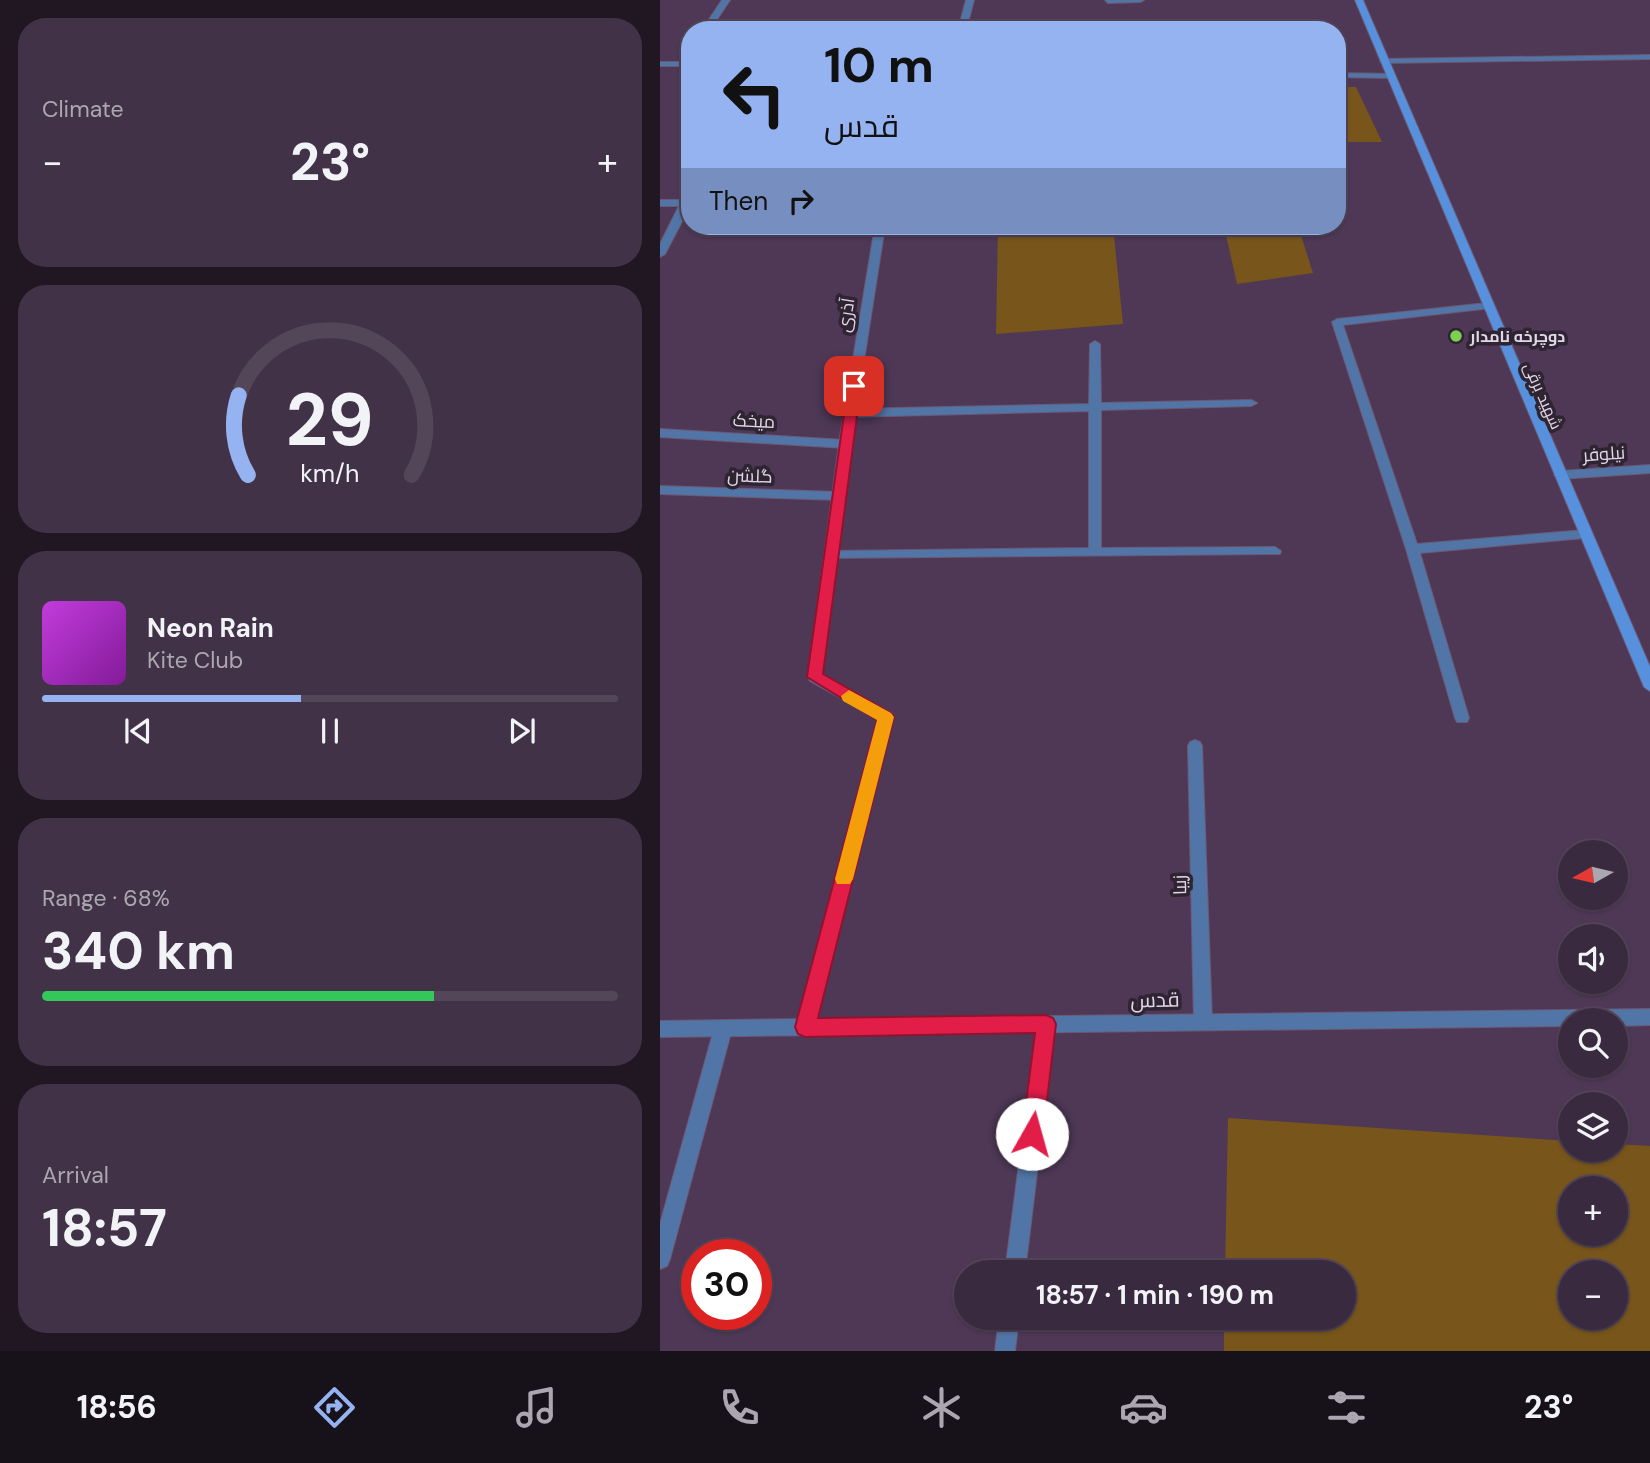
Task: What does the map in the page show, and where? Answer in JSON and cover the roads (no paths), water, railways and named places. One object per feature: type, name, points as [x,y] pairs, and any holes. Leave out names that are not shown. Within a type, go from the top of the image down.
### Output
[{"type":"main road","name":"شهید برقی","points":[[1359,0],[1650,687]]},
{"type":"street","points":[[712,21],[726,0]]},
{"type":"street","points":[[964,21],[970,0]]},
{"type":"street","points":[[1108,1],[1140,0]]},
{"type":"street","points":[[1384,61],[1650,57]]},
{"type":"street","points":[[660,64],[681,64]]},
{"type":"street","points":[[1346,75],[1391,76]]},
{"type":"street","points":[[660,203],[681,203]]},
{"type":"street","points":[[660,254],[681,214]]},
{"type":"street","name":"آذری","points":[[805,1027],[886,717],[815,677],[845,444],[879,235]]},
{"type":"street","points":[[1462,718],[1412,549],[1337,322],[1487,306]]},
{"type":"street","points":[[1095,344],[1095,552]]},
{"type":"street","points":[[850,413],[1251,403]]},
{"type":"street","name":"میخک","points":[[660,433],[845,444]]},
{"type":"street","name":"نیلوفر","points":[[1560,475],[1650,468]]},
{"type":"street","name":"گلشن","points":[[660,490],[838,496]]},
{"type":"street","points":[[1412,549],[1585,534]]},
{"type":"street","points":[[831,555],[1275,551]]},
{"type":"street","name":"زیبا","points":[[1195,746],[1203,1022]]},
{"type":"street","name":"قدس","points":[[660,1029],[1650,1017]]},
{"type":"street","points":[[1016,1260],[1046,1024]]},
{"type":"street","points":[[660,1259],[723,1028]]},
{"type":"street","points":[[1005,1351],[1008,1330]]},
{"type":"place","name":"دوچرخه نامدار","points":[[1456,336]]}]
